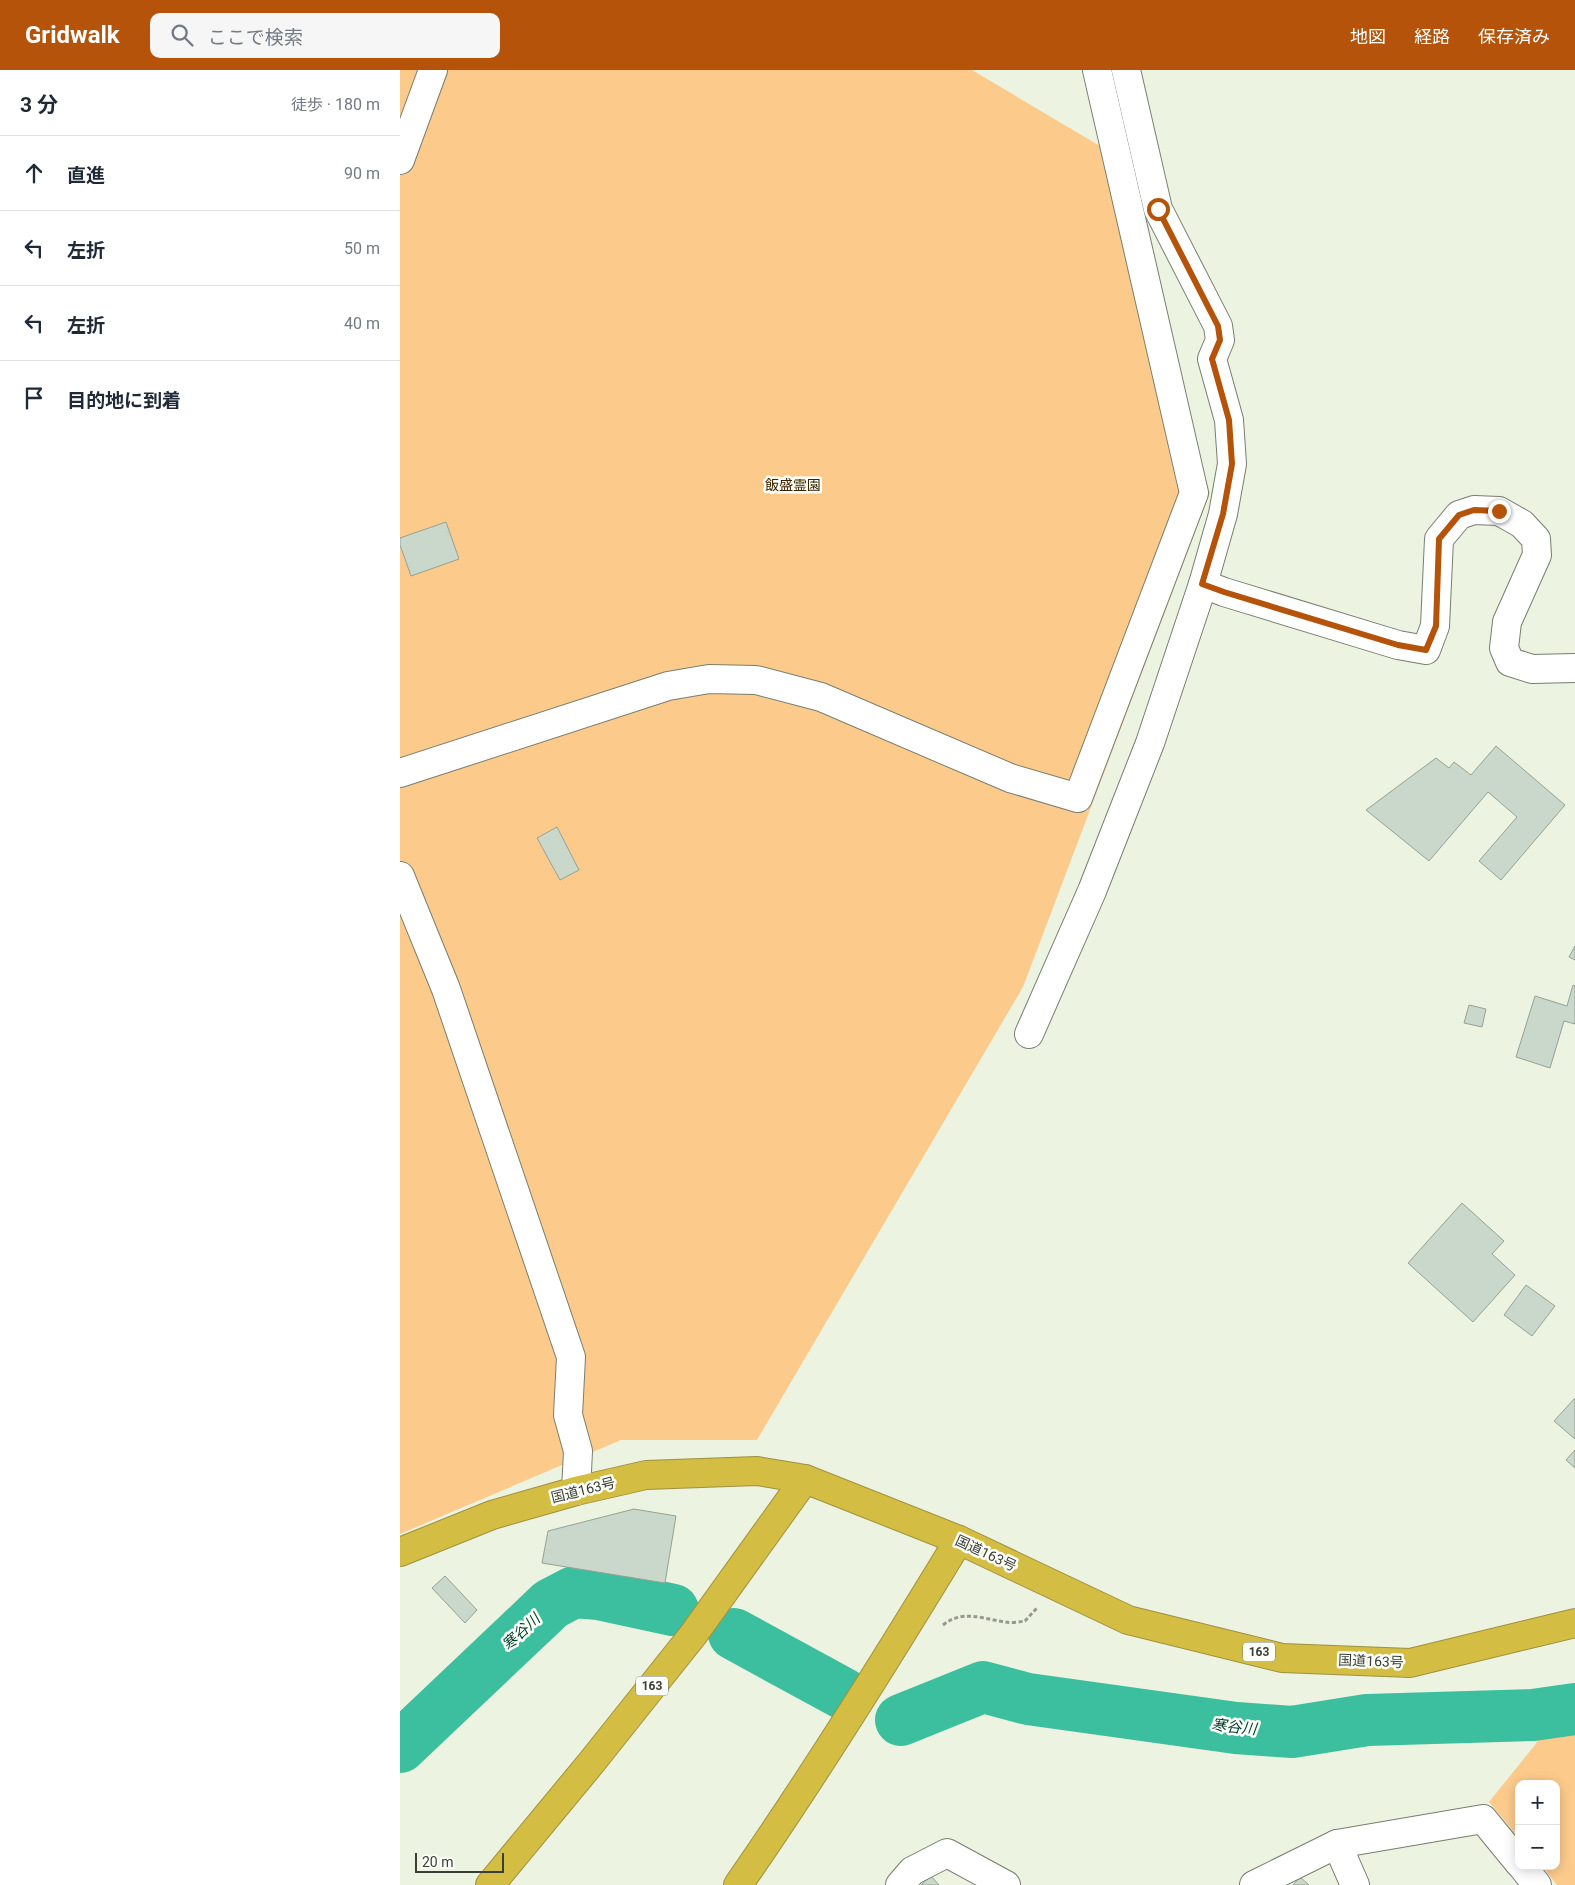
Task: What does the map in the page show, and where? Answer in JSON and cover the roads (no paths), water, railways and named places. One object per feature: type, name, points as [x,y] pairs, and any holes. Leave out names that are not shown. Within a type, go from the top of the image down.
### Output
[{"type":"highway","name":"国道163号","points":[[400,1552],[492,1515],[576,1491],[646,1475],[757,1471],[805,1479],[960,1540],[1128,1620],[1282,1658],[1410,1663],[1575,1623]]},
{"type":"highway","name":"163","points":[[490,1885],[591,1763],[693,1635],[805,1479]]},
{"type":"highway","points":[[738,1885],[784,1819],[873,1682],[960,1540]]},
{"type":"street","points":[[400,160],[433,70]]},
{"type":"street","points":[[400,773],[668,686],[709,679],[756,680],[821,697],[1010,778],[1078,798],[1194,493],[1097,70]]},
{"type":"street","points":[[1029,1034],[1092,891],[1213,588],[1232,464],[1229,420],[1212,359],[1220,340],[1218,326],[1158,209],[1126,70]]},
{"type":"street","points":[[1213,588],[1398,645],[1426,650],[1436,626],[1439,539],[1459,515],[1474,510],[1499,511],[1522,524],[1536,539],[1537,555],[1507,622],[1504,648],[1510,662],[1532,669],[1575,668]]},
{"type":"street","points":[[400,876],[446,989],[571,1357],[568,1415],[578,1451],[576,1491]]},
{"type":"street","points":[[1254,1885],[1337,1844],[1483,1819],[1515,1858]]},
{"type":"street","points":[[1337,1844],[1355,1885]]},
{"type":"street","points":[[900,1885],[912,1871],[947,1853],[1006,1885]]},
{"type":"street","points":[[1525,1870],[1537,1885]]},
{"type":"waterway","name":"寒谷川","points":[[400,1747],[551,1604],[574,1592],[599,1594],[673,1610]]},
{"type":"waterway","name":"寒谷川","points":[[734,1634],[844,1694]]},
{"type":"waterway","name":"寒谷川","points":[[901,1720],[983,1687],[1028,1699],[1236,1728],[1292,1732],[1367,1720],[1533,1715],[1575,1709]]},
{"type":"park label","name":"飯盛霊園","points":[[793,485]]}]
